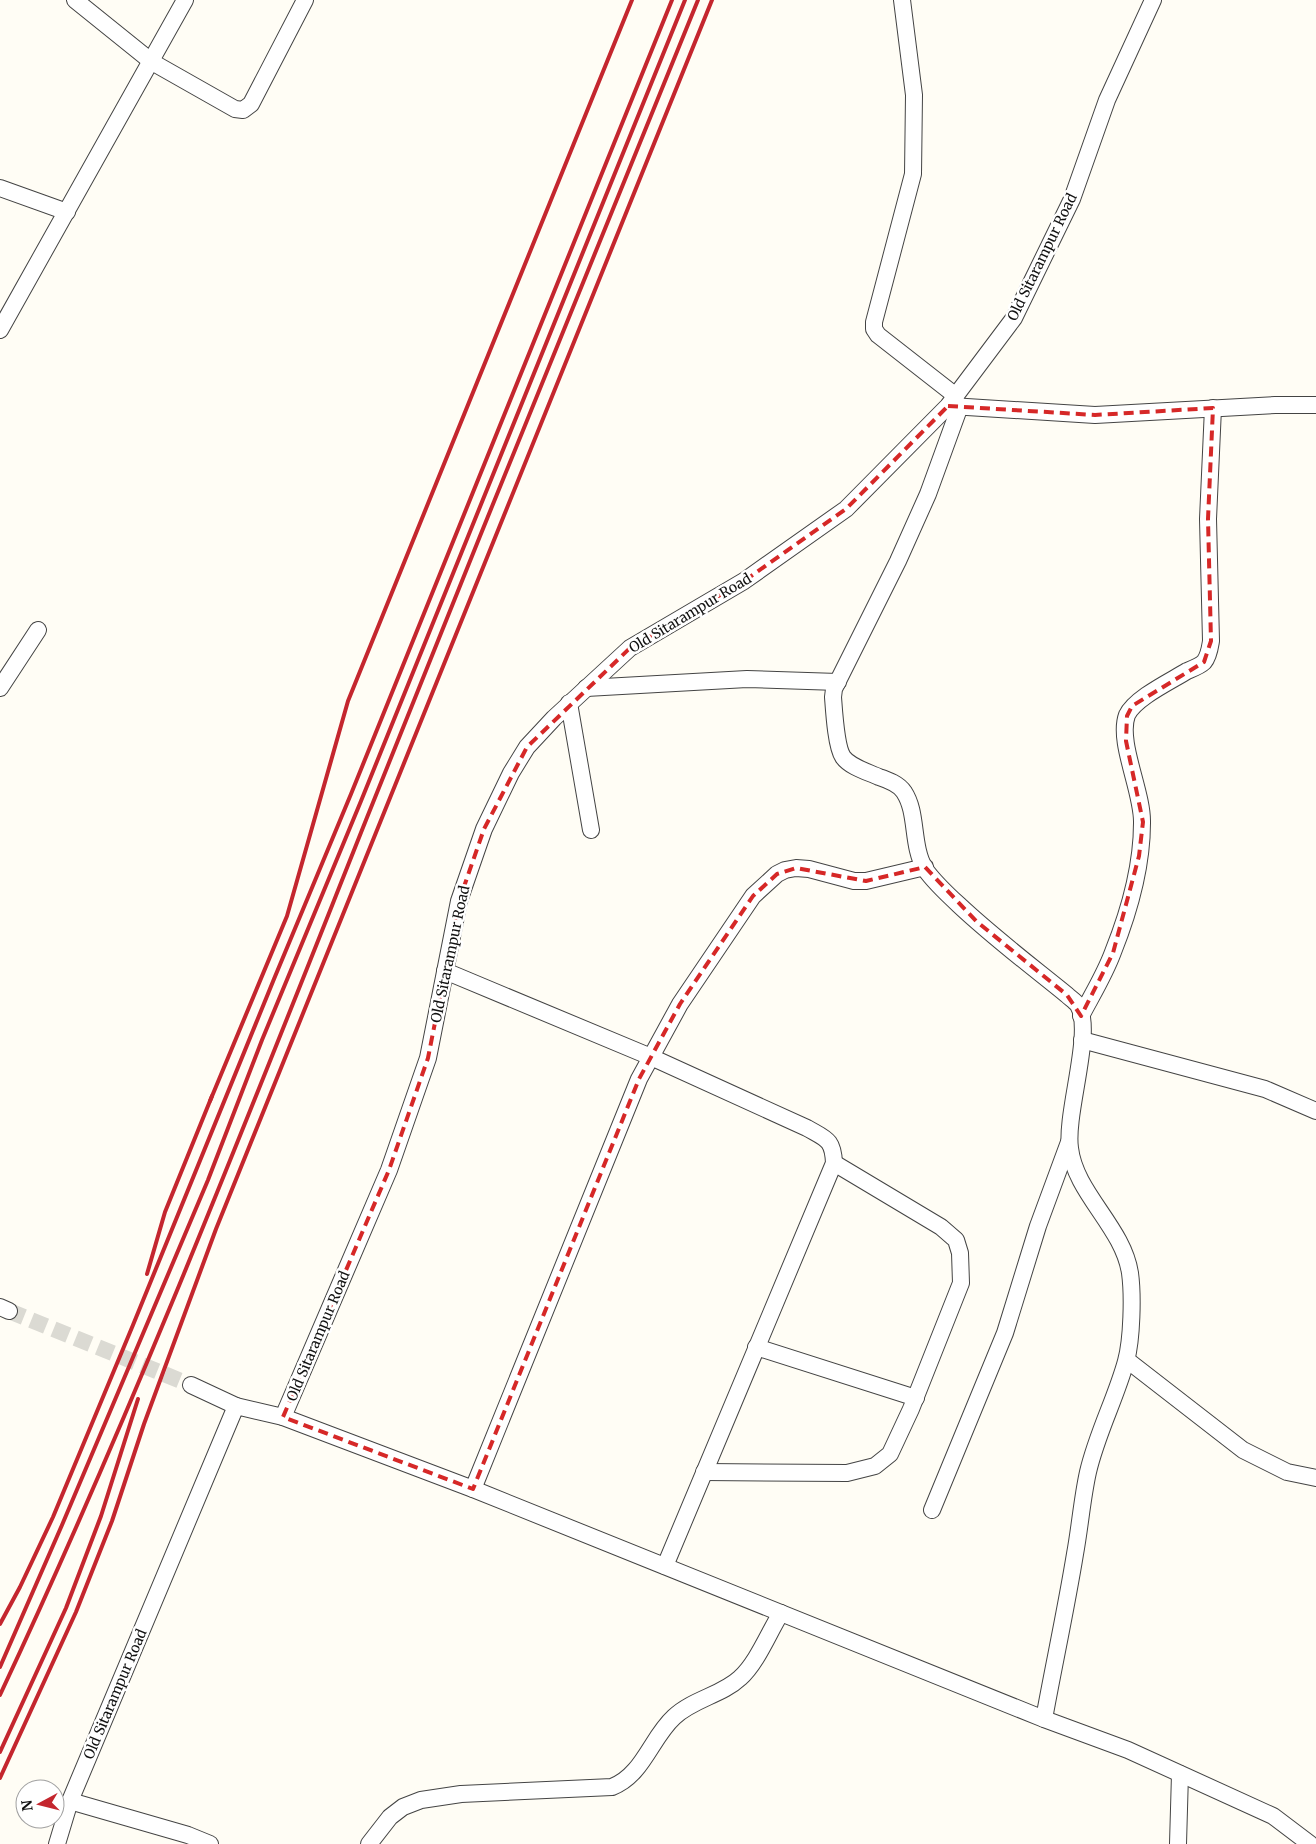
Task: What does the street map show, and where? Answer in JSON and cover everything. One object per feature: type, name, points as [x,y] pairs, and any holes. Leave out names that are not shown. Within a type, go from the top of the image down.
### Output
[{"type":"street","points":[[75,0],[152,62],[235,109],[243,110],[251,104],[305,0]]},
{"type":"street","points":[[0,330],[186,0]]},
{"type":"street","points":[[902,0],[914,95],[913,174],[874,322],[874,329],[878,335],[955,402],[1095,415],[1275,405],[1316,405]]},
{"type":"street","name":"Old Sitarampur Road","points":[[57,1844],[70,1800],[236,1406],[283,1417],[389,1170],[428,1058],[459,901],[484,828],[511,773],[527,747],[569,704],[630,648],[744,581],[846,509],[955,402],[1014,318],[1072,199],[1107,100],[1153,0]]},
{"type":"street","points":[[0,188],[67,212]]},
{"type":"street","points":[[955,402],[928,494],[898,561],[838,682],[833,697],[842,756],[850,763],[901,788],[910,806],[915,842],[931,877],[976,921],[1078,1005],[1081,1016],[1082,1040],[1069,1126],[1072,1161],[1079,1176],[1120,1242],[1127,1259],[1131,1296],[1127,1360],[1103,1423],[1088,1474],[1075,1555],[1044,1719]]},
{"type":"street","points":[[1081,1016],[1113,953],[1129,903],[1139,856],[1143,822],[1124,728],[1127,716],[1132,706],[1166,683],[1204,662],[1212,641],[1208,519],[1213,408]]},
{"type":"street","points":[[0,688],[38,630]]},
{"type":"street","points":[[586,688],[747,678],[838,682]]},
{"type":"street","points":[[569,704],[591,830]]},
{"type":"street","points":[[472,1489],[639,1079],[680,1004],[753,896],[777,874],[796,868],[810,869],[854,881],[866,882],[925,867]]},
{"type":"street","points":[[445,971],[651,1057],[807,1128],[827,1139],[834,1149],[834,1163],[665,1566]]},
{"type":"street","points":[[1082,1040],[1265,1089],[1316,1110]]},
{"type":"street","points":[[932,1510],[1005,1333],[1038,1226],[1069,1141]]},
{"type":"street","points":[[704,1472],[847,1473],[875,1466],[890,1454],[916,1398],[961,1283],[960,1252],[956,1240],[941,1226],[834,1163]]},
{"type":"street","points":[[756,1347],[916,1398]]},
{"type":"street","points":[[1127,1360],[1243,1450],[1287,1472],[1316,1478]]},
{"type":"street","points":[[191,1384],[236,1406]]},
{"type":"street","points":[[283,1417],[472,1489],[1044,1719],[1128,1750],[1273,1816],[1310,1844]]},
{"type":"street","points":[[369,1844],[390,1817],[403,1807],[421,1800],[461,1794],[612,1787],[624,1782],[635,1772],[661,1731],[675,1716],[697,1702],[729,1687],[741,1678],[780,1613]]},
{"type":"street","points":[[1178,1844],[1180,1774]]},
{"type":"street","points":[[70,1800],[188,1835],[210,1844]]},
{"type":"highlighted area","points":[[948,406],[1095,415],[1213,408],[1208,519],[1211,641],[1204,662],[1132,706],[1127,716],[1126,741],[1143,822],[1139,856],[1113,953],[1081,1016],[1067,995],[976,921],[925,867],[866,881],[796,868],[777,874],[753,896],[680,1004],[639,1079],[473,1489],[283,1417],[389,1170],[428,1058],[459,901],[484,829],[527,747],[630,648],[744,581],[846,509]]},
{"type":"tunnel","points":[[9,1311],[191,1385]]},
{"type":"railway","points":[[210,1101],[287,916],[348,701],[632,0]]},
{"type":"railway","points":[[0,1624],[53,1517],[133,1325],[351,794],[672,0]]},
{"type":"railway","points":[[0,1667],[208,1180],[262,1040],[361,801],[685,0]]},
{"type":"railway","points":[[0,1695],[144,1370],[698,0]]},
{"type":"railway","points":[[0,1778],[76,1612],[112,1521],[144,1424],[216,1229],[712,0]]},
{"type":"railway","points":[[147,1274],[165,1212],[212,1096]]},
{"type":"railway","points":[[0,1752],[66,1608],[101,1516],[138,1399]]}]
